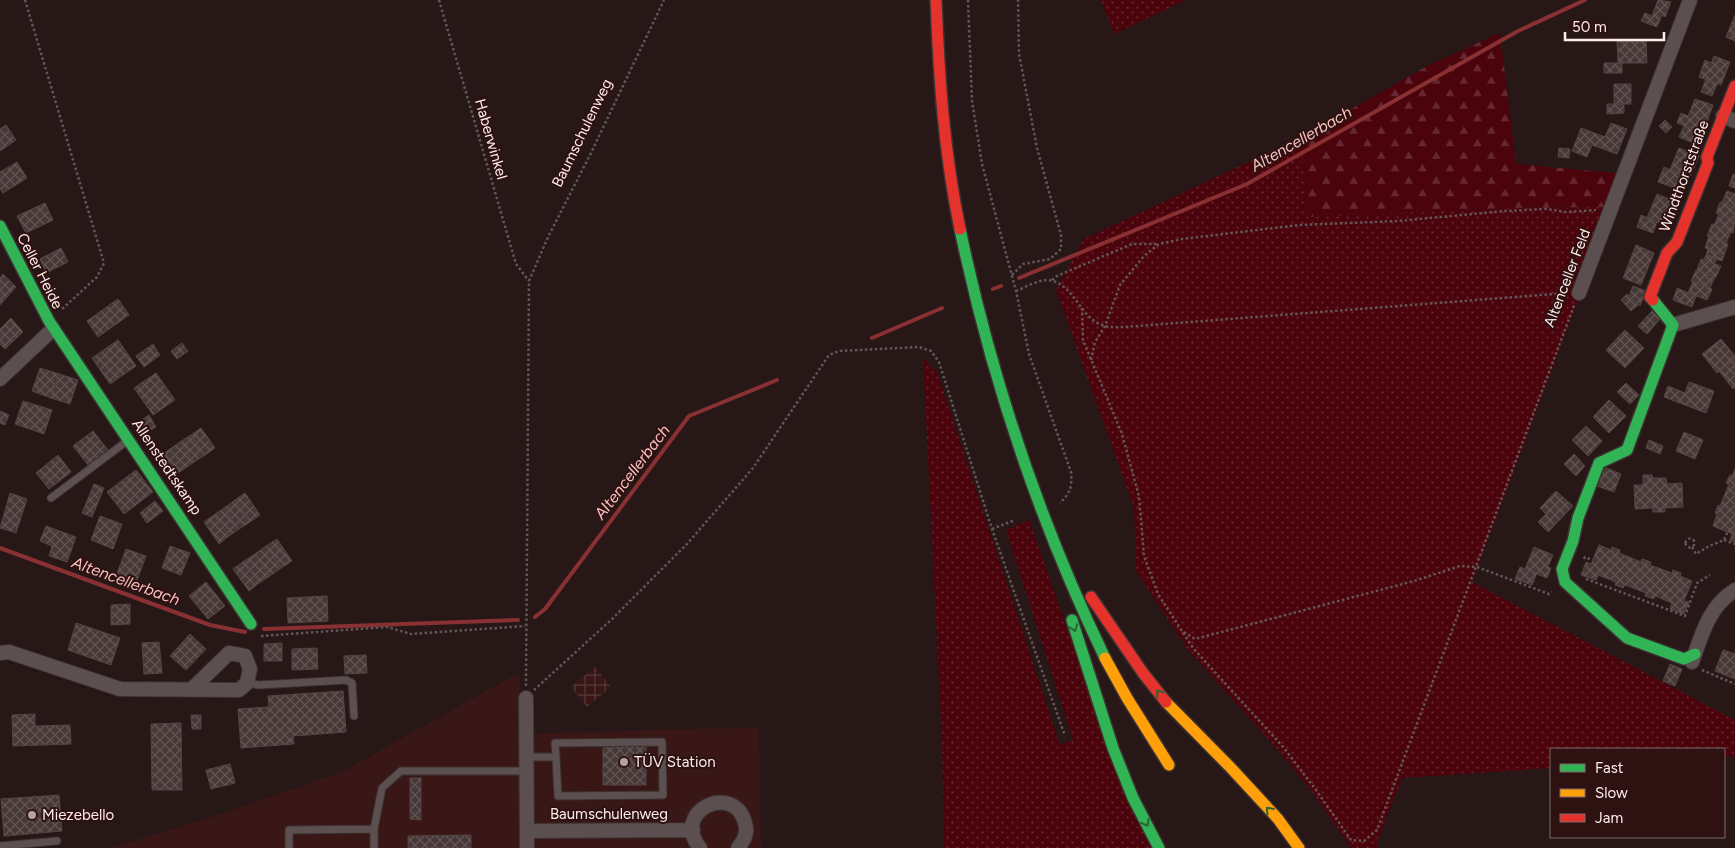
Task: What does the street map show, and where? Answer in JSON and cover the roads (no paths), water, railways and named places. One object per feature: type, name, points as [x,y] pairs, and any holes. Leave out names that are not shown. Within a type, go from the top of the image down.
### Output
[{"type":"main road","points":[[936,0],[941,106],[949,173],[962,240],[996,380],[1031,483],[1091,627],[1114,674],[1170,765]]},
{"type":"main road","name":"Windthorststraße","points":[[1673,325],[1650,297],[1667,252],[1677,242],[1708,163],[1707,157],[1729,119],[1735,86]]},
{"type":"main road","name":"Celler Heide","points":[[0,226],[51,325]]},
{"type":"main road","name":"Allenstedtskamp","points":[[51,325],[69,349],[251,624]]},
{"type":"main road","points":[[1673,325],[1627,450],[1599,464],[1578,518],[1573,541],[1562,569],[1565,582],[1627,638],[1684,659],[1693,660]]},
{"type":"main road","points":[[1028,511],[1031,483]]},
{"type":"main road","points":[[1055,543],[1143,673],[1174,711],[1231,768],[1278,819],[1299,848]]},
{"type":"main road","points":[[1068,611],[1113,748],[1133,798],[1159,848]]},
{"type":"street","name":"Altenceller Feld","points":[[1579,293],[1690,0]]},
{"type":"street","points":[[1673,325],[1735,307]]},
{"type":"street","points":[[0,379],[51,325]]},
{"type":"street","points":[[1693,660],[1711,612],[1725,596],[1735,590]]},
{"type":"street","points":[[0,653],[9,652],[120,689],[191,690],[239,690],[247,683],[250,669],[245,656],[229,652],[191,690]]},
{"type":"street","points":[[526,698],[527,848]]},
{"type":"street","points":[[700,848],[694,837],[693,830],[696,817],[705,806],[718,802],[732,805],[742,815],[746,828],[743,842],[738,848]]},
{"type":"street","name":"Baumschulenweg","points":[[527,831],[693,830]]},
{"type":"lane","points":[[51,498],[129,439]]},
{"type":"lane","points":[[247,683],[259,685],[346,680],[352,683],[354,716]]},
{"type":"lane","points":[[662,742],[663,796],[558,796],[556,757],[555,743],[662,742]]},
{"type":"lane","points":[[374,848],[374,829],[382,788],[401,771],[526,764],[556,757]]},
{"type":"lane","points":[[289,848],[289,830],[374,829]]},
{"type":"lane","points":[[0,846],[57,840]]},
{"type":"waterway","name":"Altencellerbach","points":[[1019,278],[1247,184],[1518,31],[1585,0]]},
{"type":"waterway","name":"Altencellerbach","points":[[993,289],[1001,286]]},
{"type":"waterway","name":"Altencellerbach","points":[[872,338],[942,308]]},
{"type":"waterway","name":"Altencellerbach","points":[[535,617],[545,609],[689,416],[777,380]]},
{"type":"waterway","name":"Altencellerbach","points":[[0,548],[210,625],[245,632]]},
{"type":"waterway","name":"Altencellerbach","points":[[264,629],[518,620]]},
{"type":"place","name":"TÜV Station","points":[[624,762]]},
{"type":"place","name":"Miezebello","points":[[32,815]]}]
